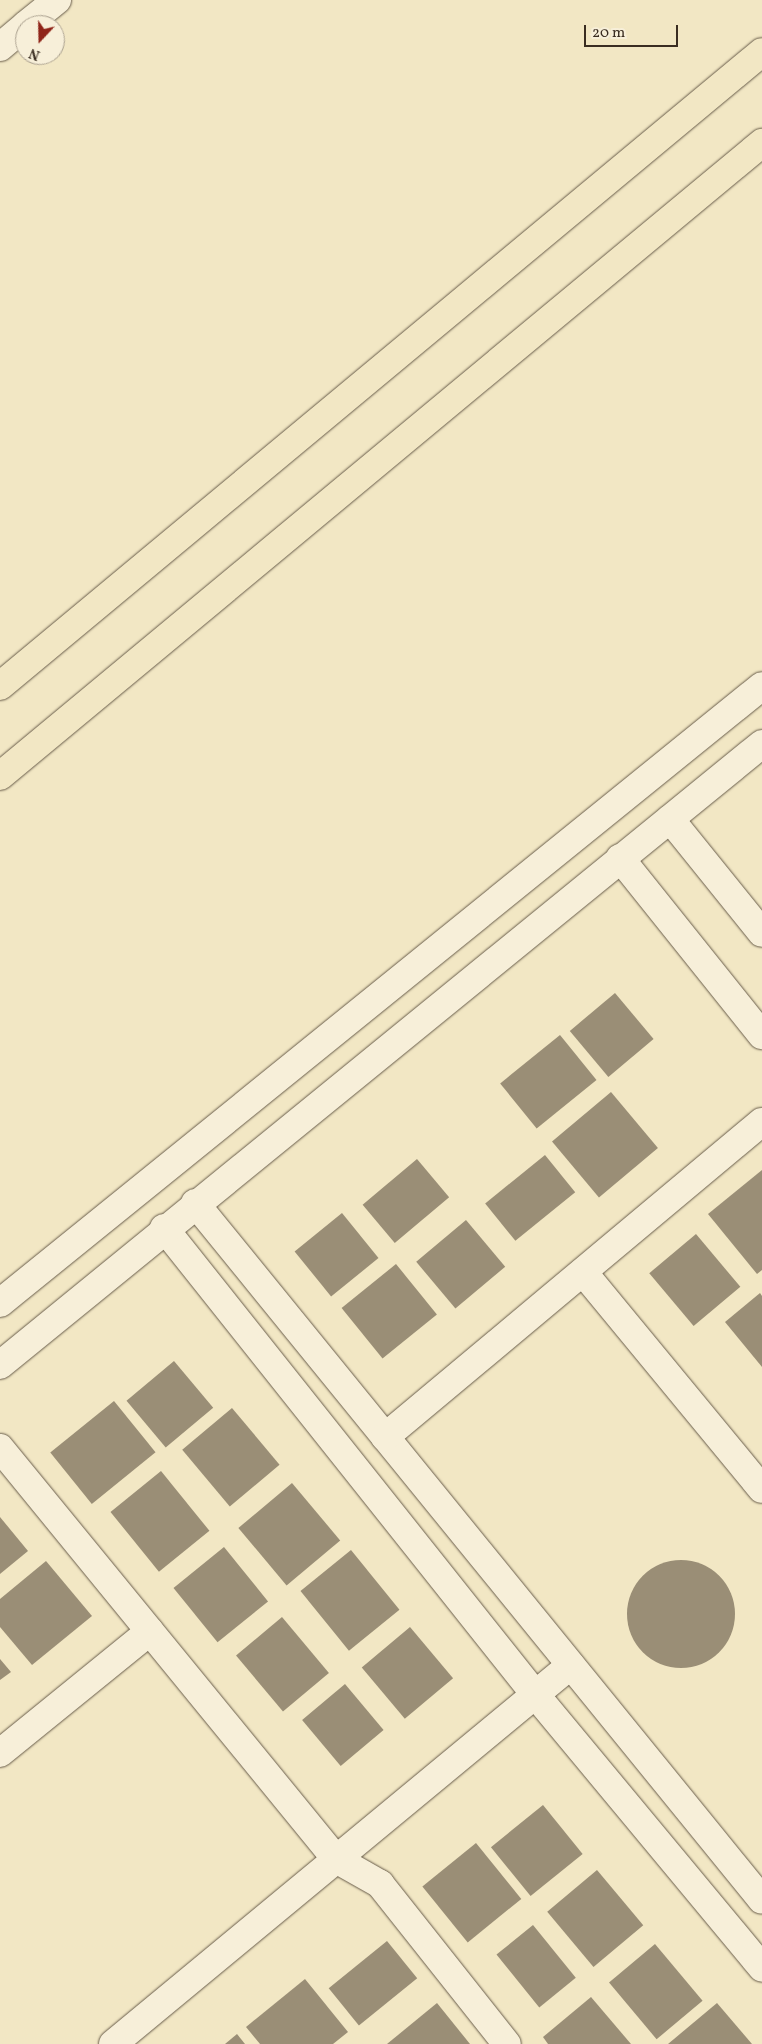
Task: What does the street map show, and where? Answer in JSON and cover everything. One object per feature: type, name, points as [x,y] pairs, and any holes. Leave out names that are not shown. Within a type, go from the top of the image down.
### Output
[{"type":"highway","points":[[0,686],[762,52]]},
{"type":"highway","points":[[0,776],[762,143]]},
{"type":"street","points":[[39,15],[57,0]]},
{"type":"street","points":[[0,47],[15,35]]},
{"type":"street","points":[[0,1303],[762,686]]},
{"type":"street","points":[[0,1365],[164,1228],[762,744]]},
{"type":"street","points":[[670,819],[762,932]]},
{"type":"street","points":[[620,858],[762,1035]]},
{"type":"street","points":[[386,1436],[762,1122]]},
{"type":"street","points":[[195,1203],[762,1900]]},
{"type":"street","points":[[164,1228],[534,1693],[762,1968]]},
{"type":"street","points":[[582,1272],[762,1489]]},
{"type":"street","points":[[0,1448],[336,1858],[380,1884],[507,2044]]},
{"type":"street","points":[[0,1753],[150,1631]]},
{"type":"street","points":[[113,2044],[534,1693],[571,1665]]},
{"type":"building","points":[[615,993],[654,1039],[608,1077],[570,1031]]},
{"type":"building","points":[[560,1035],[597,1080],[537,1129],[500,1083]]},
{"type":"building","points":[[611,1092],[658,1148],[599,1197],[552,1141]]},
{"type":"building","points":[[545,1155],[575,1192],[515,1241],[485,1203]]},
{"type":"building","points":[[417,1159],[449,1197],[395,1243],[363,1205]]},
{"type":"building","points":[[762,1170],[762,1270],[757,1274],[708,1214]]},
{"type":"building","points":[[342,1213],[379,1258],[331,1296],[295,1251]]},
{"type":"building","points":[[466,1220],[505,1267],[455,1309],[416,1262]]},
{"type":"building","points":[[696,1234],[740,1287],[694,1326],[649,1273]]},
{"type":"building","points":[[396,1264],[437,1315],[383,1359],[342,1308]]},
{"type":"building","points":[[760,1293],[762,1296],[762,1367],[725,1322]]},
{"type":"building","points":[[174,1361],[213,1408],[166,1448],[127,1401]]},
{"type":"building","points":[[114,1401],[156,1452],[92,1504],[50,1453]]},
{"type":"building","points":[[232,1408],[280,1465],[230,1506],[182,1450]]},
{"type":"building","points":[[161,1471],[209,1531],[159,1572],[110,1512]]},
{"type":"building","points":[[292,1483],[340,1540],[287,1585],[238,1528]]},
{"type":"building","points":[[0,1517],[28,1551],[0,1574]]},
{"type":"building","points":[[224,1547],[268,1601],[218,1642],[173,1588]]},
{"type":"building","points":[[351,1550],[399,1610],[349,1651],[300,1591]]},
{"type":"building","points":[[681,1560],[701,1565],[719,1576],[730,1594],[735,1614],[730,1634],[719,1652],[701,1663],[681,1668],[661,1663],[643,1652],[632,1634],[627,1614],[632,1594],[643,1576],[661,1565]]},
{"type":"building","points":[[46,1561],[92,1616],[32,1665],[0,1627],[0,1599]]},
{"type":"building","points":[[282,1617],[329,1673],[283,1711],[236,1656]]},
{"type":"building","points":[[410,1627],[453,1678],[405,1719],[362,1667]]},
{"type":"building","points":[[0,1659],[11,1672],[0,1680]]},
{"type":"building","points":[[345,1684],[384,1730],[341,1766],[302,1720]]},
{"type":"building","points":[[543,1805],[583,1854],[531,1896],[491,1847]]},
{"type":"building","points":[[476,1843],[521,1899],[468,1942],[422,1886]]},
{"type":"building","points":[[597,1870],[643,1925],[593,1967],[547,1912]]},
{"type":"building","points":[[533,1925],[576,1978],[539,2007],[496,1955]]},
{"type":"building","points":[[387,1941],[417,1978],[359,2026],[329,1988]]},
{"type":"building","points":[[655,1944],[703,2001],[657,2039],[609,1983]]},
{"type":"building","points":[[305,1979],[348,2032],[333,2044],[260,2044],[246,2027]]},
{"type":"building","points":[[591,1997],[631,2044],[548,2044],[543,2037]]},
{"type":"building","points":[[437,2003],[470,2044],[387,2044]]},
{"type":"building","points":[[717,2003],[752,2044],[668,2044]]},
{"type":"building","points":[[237,2034],[245,2044],[225,2044]]}]
